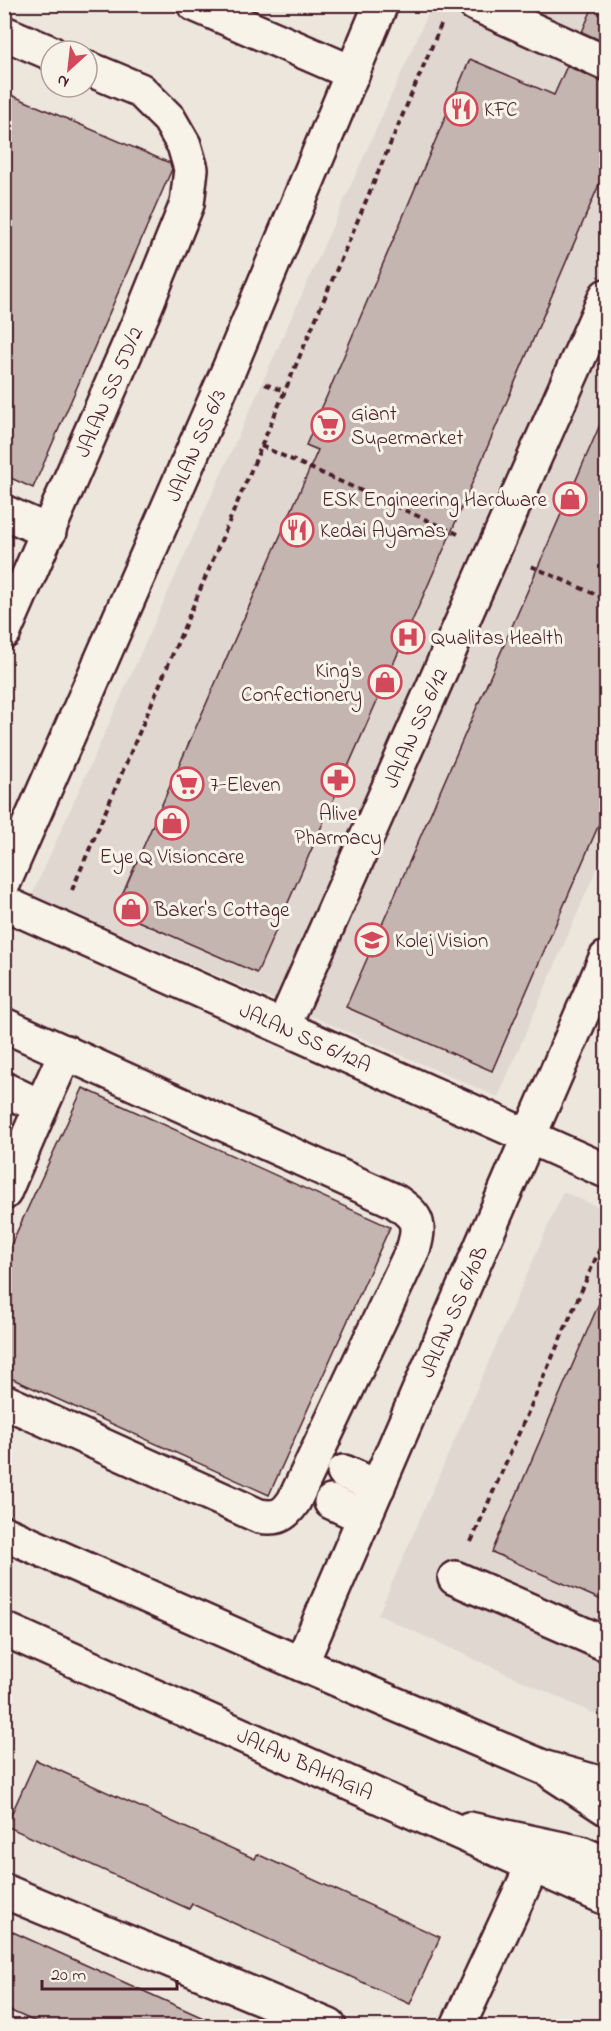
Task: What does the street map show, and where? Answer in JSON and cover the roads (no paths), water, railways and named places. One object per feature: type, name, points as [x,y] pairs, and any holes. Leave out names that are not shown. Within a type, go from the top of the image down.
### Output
[{"type":"street","points":[[194,4],[353,73]]},
{"type":"street","name":"JALAN SS 6/3","points":[[4,882],[229,369],[381,4]]},
{"type":"street","points":[[475,4],[606,63]]},
{"type":"street","points":[[4,33],[39,48]]},
{"type":"street","name":"JALAN SS 5D/2","points":[[4,632],[49,532],[187,204],[191,169],[184,145],[169,119],[140,90],[99,73]]},
{"type":"street","name":"JALAN SS 6/12","points":[[283,1027],[606,296]]},
{"type":"street","points":[[4,512],[49,532]]},
{"type":"street","name":"JALAN SS 6/12A","points":[[4,903],[606,1171]]},
{"type":"street","name":"JALAN SS 6/10B","points":[[301,1664],[606,958]]},
{"type":"street","points":[[4,1025],[395,1201],[410,1212],[417,1221],[418,1233],[414,1247],[294,1501],[287,1512],[279,1517],[259,1516],[4,1401]]},
{"type":"street","points":[[4,1193],[66,1052]]},
{"type":"street","points":[[4,1089],[41,1107]]},
{"type":"street","points":[[344,1472],[378,1487]]},
{"type":"street","points":[[331,1502],[364,1517]]},
{"type":"street","points":[[4,1533],[301,1664],[545,1768],[606,1785]]},
{"type":"street","points":[[455,1578],[606,1644]]},
{"type":"street","name":"JALAN BAHAGIA","points":[[4,1629],[606,1898]]},
{"type":"street","points":[[545,1768],[606,1808]]},
{"type":"street","points":[[436,1822],[581,1853],[606,1864]]},
{"type":"street","points":[[458,2026],[532,1865]]},
{"type":"street","points":[[4,1891],[329,2026]]},
{"type":"place","name":"KFC","points":[[461,109]]},
{"type":"place","name":"Giant Supermarket","points":[[328,425]]},
{"type":"place","name":"ESK Engineering Hardware","points":[[570,499]]},
{"type":"place","name":"Kedai Ayamas","points":[[297,530]]},
{"type":"place","name":"Qualitas Health","points":[[408,637]]},
{"type":"place","name":"King's Confectionery","points":[[385,682]]},
{"type":"place","name":"Alive Pharmacy","points":[[338,780]]},
{"type":"place","name":"7-Eleven","points":[[187,784]]},
{"type":"place","name":"Eye Q Visioncare","points":[[172,823]]},
{"type":"place","name":"Baker's Cottage","points":[[131,909]]},
{"type":"place","name":"Kolej Vision","points":[[372,940]]}]
